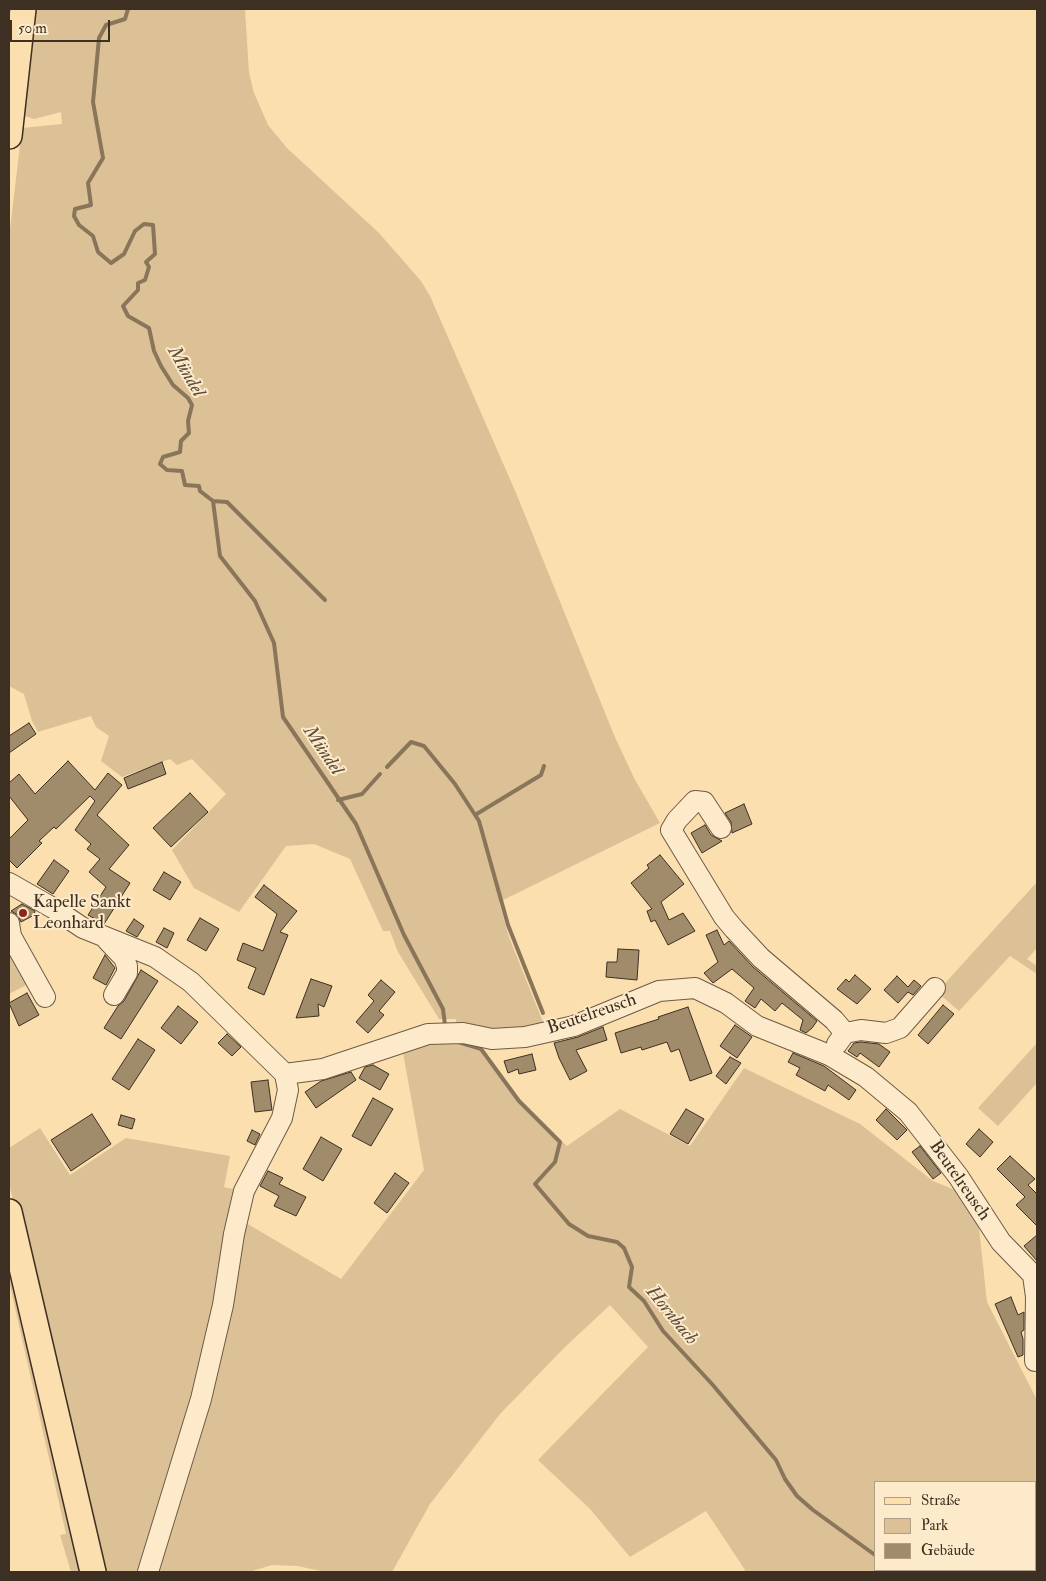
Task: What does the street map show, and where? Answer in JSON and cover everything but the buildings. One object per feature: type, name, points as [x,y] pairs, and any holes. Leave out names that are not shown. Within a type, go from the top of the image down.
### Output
[{"type":"main road","points":[[9,136],[23,9]]},
{"type":"main road","points":[[9,1212],[93,1572]]},
{"type":"street","points":[[721,828],[704,802],[695,801],[676,820],[671,830],[724,917],[734,930],[760,958],[834,1020],[845,1033]]},
{"type":"street","points":[[11,889],[53,908],[83,928],[154,956],[191,982],[285,1074],[288,1090],[282,1118],[244,1191],[234,1234],[223,1305],[201,1399],[148,1572]]},
{"type":"street","points":[[9,923],[11,936],[45,997]]},
{"type":"street","points":[[107,938],[106,940],[124,958],[127,966],[127,973],[114,995]]},
{"type":"street","name":"Beutelreusch","points":[[285,1074],[323,1069],[428,1034],[463,1033],[492,1039],[525,1037],[574,1026],[659,991],[695,988],[726,1003],[757,1026],[829,1055],[866,1077],[908,1112],[958,1176],[1001,1242],[1035,1276]]},
{"type":"street","points":[[829,1055],[845,1033],[861,1030],[886,1033],[900,1028],[935,988]]},
{"type":"street","points":[[1035,1276],[1035,1360]]},
{"type":"green space","points":[[34,9],[245,9],[249,73],[254,93],[268,125],[287,148],[379,233],[421,281],[430,296],[516,493],[614,735],[634,778],[660,823],[499,902],[509,937],[545,1027],[523,1032],[456,1028],[456,1019],[439,1019],[398,952],[390,931],[383,931],[350,859],[314,844],[286,846],[239,912],[194,888],[172,850],[226,794],[192,759],[177,765],[170,759],[122,777],[101,761],[109,736],[96,727],[91,716],[38,732],[32,721],[24,694],[9,686],[9,238],[22,128],[62,124],[61,112],[34,119],[22,115]]},
{"type":"green space","points":[[1037,882],[1037,948],[1027,959],[1037,966],[1037,974],[1010,956],[959,1011],[937,992]]},
{"type":"green space","points":[[9,944],[30,983],[9,994]]},
{"type":"green space","points":[[448,1041],[480,1051],[518,1102],[567,1146],[620,1109],[690,1146],[744,1068],[860,1124],[933,1181],[960,1192],[979,1228],[987,1302],[1037,1400],[1037,1572],[743,1572],[745,1570],[706,1511],[630,1557],[590,1509],[538,1460],[648,1347],[610,1305],[565,1347],[500,1414],[430,1504],[392,1572],[326,1572],[297,1566],[272,1565],[249,1572],[152,1572],[241,1220],[341,1279],[424,1170],[402,1047]]},
{"type":"green space","points":[[1037,1043],[1037,1083],[998,1126],[978,1108]]},
{"type":"green space","points":[[40,1128],[70,1175],[126,1138],[230,1156],[224,1187],[238,1190],[200,1378],[141,1572],[99,1572],[9,1183],[9,1148]]},
{"type":"green space","points":[[9,1237],[86,1572],[71,1572],[60,1535],[66,1534],[9,1281]]},
{"type":"waterway","name":"Mündel","points":[[128,9],[125,19],[106,25],[99,38],[93,102],[103,158],[88,183],[91,205],[75,209],[74,216],[79,225],[93,236],[98,252],[111,263],[124,254],[135,231],[144,224],[153,225],[155,254],[146,262],[149,267],[145,280],[138,283],[138,290],[123,306],[128,316],[149,328],[154,351],[161,366],[173,385],[188,398],[192,405],[188,421],[189,433],[181,441],[180,452],[163,457],[160,464],[167,470],[182,471],[185,485],[199,486],[200,491],[213,501],[220,556],[255,601],[274,643],[283,717],[356,824],[404,935],[443,1009],[445,1025]]},
{"type":"waterway","points":[[213,501],[227,502],[325,600]]},
{"type":"waterway","points":[[387,767],[411,742],[424,746],[455,784],[479,821],[508,925],[543,1013]]},
{"type":"waterway","points":[[475,815],[541,775],[544,766]]},
{"type":"waterway","points":[[338,800],[362,794],[380,774]]},
{"type":"waterway","name":"Hornbach","points":[[458,1042],[481,1049],[519,1101],[560,1142],[555,1162],[535,1184],[569,1224],[588,1236],[617,1242],[624,1248],[632,1267],[629,1287],[644,1301],[663,1331],[712,1384],[776,1460],[785,1479],[797,1496],[813,1510],[874,1554]]},
{"type":"place","name":"Kapelle Sankt Leonhard","points":[[23,913]]}]
